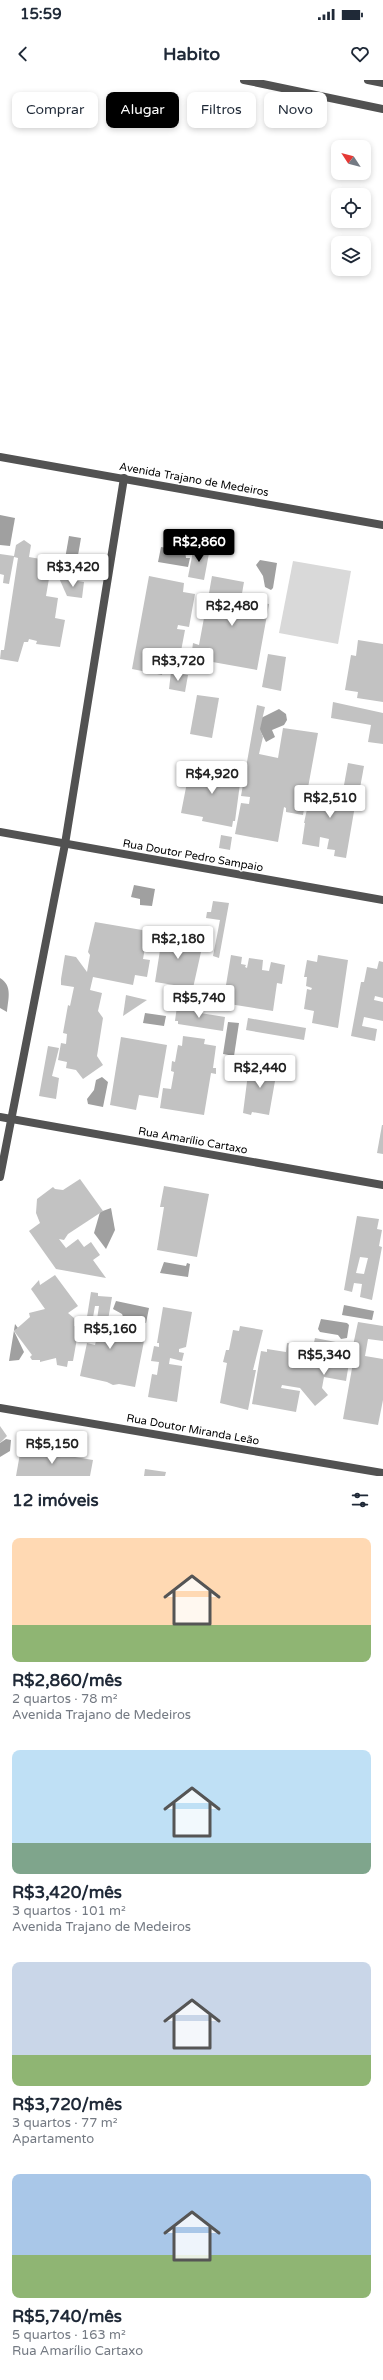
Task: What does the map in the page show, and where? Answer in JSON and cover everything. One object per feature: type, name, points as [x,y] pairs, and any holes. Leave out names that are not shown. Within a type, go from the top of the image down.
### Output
[{"type":"street","points":[[244,80],[383,109]]},
{"type":"street","points":[[368,80],[383,83]]},
{"type":"street","name":"Avenida Trajano de Medeiros","points":[[0,457],[383,525]]},
{"type":"street","points":[[0,1177],[10,1119],[65,844],[124,478]]},
{"type":"street","name":"Rua Doutor Pedro Sampaio","points":[[0,832],[383,900]]},
{"type":"street","name":"Rua Amarílio Cartaxo","points":[[0,1117],[383,1185]]},
{"type":"street","name":"Rua Doutor Miranda Leão","points":[[0,1408],[383,1473]]},
{"type":"shaded area","points":[[0,515],[15,518],[10,546],[0,545]]},
{"type":"shaded area","points":[[69,536],[81,538],[77,561],[65,559]]},
{"type":"shaded area","points":[[161,547],[185,551],[186,558],[190,558],[188,567],[158,562]]},
{"type":"shaded area","points":[[260,560],[277,563],[273,588],[271,590],[265,587],[263,576],[256,565]]},
{"type":"shaded area","points":[[293,561],[351,571],[338,644],[279,633]]},
{"type":"shaded area","points":[[279,709],[286,714],[287,720],[284,725],[272,730],[275,737],[266,742],[255,721]]},
{"type":"shaded area","points":[[134,885],[155,889],[152,906],[140,905],[140,899],[131,897]]},
{"type":"shaded area","points":[[0,978],[7,985],[9,993],[7,1012],[0,1008]]},
{"type":"shaded area","points":[[145,1013],[166,1016],[164,1026],[143,1023]]},
{"type":"shaded area","points":[[228,1022],[239,1023],[234,1056],[223,1054]]},
{"type":"shaded area","points":[[102,1077],[108,1082],[103,1107],[88,1104],[87,1099],[94,1090],[96,1080]]},
{"type":"shaded area","points":[[111,1208],[115,1230],[106,1249],[94,1233],[100,1212]]},
{"type":"shaded area","points":[[164,1262],[186,1266],[187,1263],[190,1264],[188,1277],[160,1273]]},
{"type":"shaded area","points":[[116,1301],[149,1308],[146,1323],[124,1319],[122,1314],[113,1309]]},
{"type":"shaded area","points":[[344,1305],[374,1311],[372,1320],[342,1315]]},
{"type":"shaded area","points":[[321,1319],[347,1323],[349,1325],[347,1338],[341,1339],[338,1335],[320,1332],[318,1329]]},
{"type":"shaded area","points":[[15,1324],[18,1328],[14,1331],[24,1352],[19,1360],[9,1361]]},
{"type":"shaded area","points":[[6,1439],[11,1440],[10,1451],[0,1457],[0,1443]]},
{"type":"building","points":[[24,540],[31,545],[29,557],[52,561],[46,596],[58,598],[55,618],[65,620],[60,647],[36,644],[37,641],[29,639],[28,642],[24,642],[18,662],[0,659],[1,650],[4,650],[18,558],[14,557],[9,584],[3,583],[4,575],[0,574],[0,554],[14,556],[16,545]]},
{"type":"building","points":[[194,546],[210,548],[204,580],[188,577]]},
{"type":"building","points":[[149,576],[184,583],[183,592],[195,594],[189,627],[178,625],[177,629],[185,630],[178,667],[164,665],[162,675],[132,669]]},
{"type":"building","points":[[212,576],[244,582],[241,599],[269,604],[257,670],[207,661],[209,654],[201,652],[199,660],[191,659],[193,643],[199,645],[206,607],[213,600],[220,600],[221,595],[209,593]]},
{"type":"building","points":[[59,578],[84,582],[82,598],[67,596]]},
{"type":"building","points":[[358,640],[383,644],[383,702],[357,698],[358,692],[345,690],[351,655],[356,656]]},
{"type":"building","points":[[268,654],[286,657],[281,691],[262,687]]},
{"type":"building","points":[[171,672],[188,675],[185,692],[169,689]]},
{"type":"building","points":[[197,695],[219,698],[212,738],[190,734]]},
{"type":"building","points":[[333,702],[383,713],[383,744],[368,742],[371,725],[331,718]]},
{"type":"building","points":[[257,705],[265,707],[260,729],[263,737],[259,754],[278,758],[283,728],[318,733],[303,815],[286,812],[286,808],[284,807],[278,842],[235,834],[241,803],[249,804],[250,797],[241,796]]},
{"type":"building","points":[[348,763],[364,766],[360,788],[344,785]]},
{"type":"building","points":[[203,764],[237,770],[236,774],[241,776],[235,821],[233,821],[232,827],[202,821],[203,817],[181,813],[190,767],[202,769]]},
{"type":"building","points":[[312,786],[357,794],[346,858],[334,856],[335,850],[327,849],[329,839],[320,837],[319,847],[302,844],[304,823]]},
{"type":"building","points":[[221,835],[232,837],[230,850],[219,848]]},
{"type":"building","points":[[213,901],[229,903],[219,958],[213,956],[220,920],[206,918],[207,912],[211,912]]},
{"type":"building","points":[[95,922],[148,931],[143,959],[150,960],[147,977],[135,975],[133,985],[93,977],[90,990],[102,993],[98,1011],[103,1018],[97,1056],[103,1065],[83,1079],[76,1070],[66,1068],[67,1062],[58,1060],[61,1043],[66,1044],[67,1034],[63,1033],[68,1005],[70,1006],[74,987],[61,985],[61,979],[65,955],[76,957],[87,972],[90,955],[88,952]]},
{"type":"building","points":[[163,931],[193,936],[192,940],[203,943],[193,988],[155,982]]},
{"type":"building","points":[[231,955],[242,957],[241,964],[246,965],[245,967],[247,968],[249,958],[263,960],[262,970],[269,971],[271,962],[285,965],[282,984],[277,983],[273,1011],[223,1003]]},
{"type":"building","points":[[318,955],[348,960],[338,1028],[312,1023],[314,1011],[304,1009],[307,989],[311,990],[312,988],[306,986],[307,977],[304,977],[307,960],[317,962]]},
{"type":"building","points":[[379,961],[383,962],[383,998],[375,996],[374,1000],[383,1002],[383,1021],[364,1017],[362,1026],[377,1029],[375,1041],[351,1036],[361,982],[364,982],[367,967],[377,969]]},
{"type":"building","points":[[126,995],[147,1000],[123,1016]]},
{"type":"building","points":[[177,1006],[195,1009],[194,1012],[225,1017],[223,1031],[178,1024],[178,1021],[175,1021]]},
{"type":"building","points":[[248,1018],[306,1028],[304,1040],[246,1030]]},
{"type":"building","points":[[183,1036],[205,1039],[204,1044],[216,1046],[213,1068],[216,1068],[216,1074],[211,1073],[204,1115],[160,1108],[163,1088],[171,1089],[174,1072],[171,1071],[172,1061],[175,1062],[178,1045],[182,1046]]},
{"type":"building","points":[[121,1037],[167,1045],[158,1098],[139,1095],[136,1110],[110,1105]]},
{"type":"building","points":[[48,1046],[59,1048],[52,1076],[59,1078],[56,1099],[39,1096]]},
{"type":"building","points":[[262,1065],[281,1068],[279,1079],[273,1078],[275,1081],[269,1115],[252,1112],[251,1115],[243,1113],[249,1066],[262,1068]]},
{"type":"building","points":[[383,1125],[383,1154],[377,1153]]},
{"type":"building","points":[[80,1179],[103,1211],[68,1234],[64,1240],[59,1239],[66,1248],[78,1239],[84,1247],[91,1242],[100,1255],[93,1260],[106,1278],[56,1269],[29,1231],[40,1223],[36,1213],[37,1199],[53,1187],[55,1189],[63,1190]]},
{"type":"building","points":[[164,1186],[209,1194],[197,1257],[157,1250],[164,1207],[160,1207]]},
{"type":"building","points":[[357,1216],[379,1219],[377,1229],[382,1230],[379,1246],[382,1247],[372,1300],[360,1297],[362,1284],[354,1283],[352,1292],[344,1290]],"holes":[[[360,1257],[368,1258],[364,1274],[356,1273]]]},
{"type":"building","points":[[55,1275],[78,1306],[68,1313],[74,1318],[74,1326],[79,1327],[73,1361],[68,1361],[67,1367],[57,1365],[56,1358],[40,1362],[40,1360],[32,1360],[30,1357],[32,1355],[14,1331],[30,1317],[29,1313],[45,1309],[31,1289],[39,1280],[40,1285]]},
{"type":"building","points":[[91,1292],[98,1293],[98,1296],[112,1297],[108,1320],[119,1336],[144,1341],[135,1387],[119,1384],[113,1385],[107,1382],[80,1376],[87,1343],[95,1345],[98,1332],[100,1332],[96,1326],[99,1306],[95,1306],[92,1323],[86,1323]]},
{"type":"building","points":[[163,1307],[192,1312],[186,1347],[179,1349],[179,1352],[184,1353],[182,1361],[170,1358],[169,1364],[182,1366],[177,1402],[148,1397],[152,1374],[157,1375],[159,1362],[151,1361],[154,1346],[159,1347],[159,1343],[157,1343]]},
{"type":"building","points":[[358,1322],[383,1326],[383,1341],[368,1339],[365,1356],[383,1359],[383,1400],[378,1425],[343,1419],[354,1357],[350,1357],[346,1381],[324,1377],[322,1388],[328,1395],[315,1406],[300,1388],[282,1385],[281,1388],[300,1391],[296,1412],[252,1404],[261,1351],[267,1352],[267,1349],[286,1352],[287,1343],[313,1347],[315,1338],[341,1343],[339,1353],[351,1355]]},
{"type":"building","points":[[240,1326],[263,1330],[253,1370],[256,1370],[248,1410],[220,1403],[227,1363],[223,1362],[226,1350],[229,1350],[233,1330],[239,1331]]},
{"type":"building","points":[[0,1426],[7,1436],[0,1443]]},
{"type":"building","points":[[21,1448],[93,1460],[90,1476],[16,1476]]},
{"type":"building","points":[[145,1469],[166,1472],[165,1476],[144,1476]]}]
